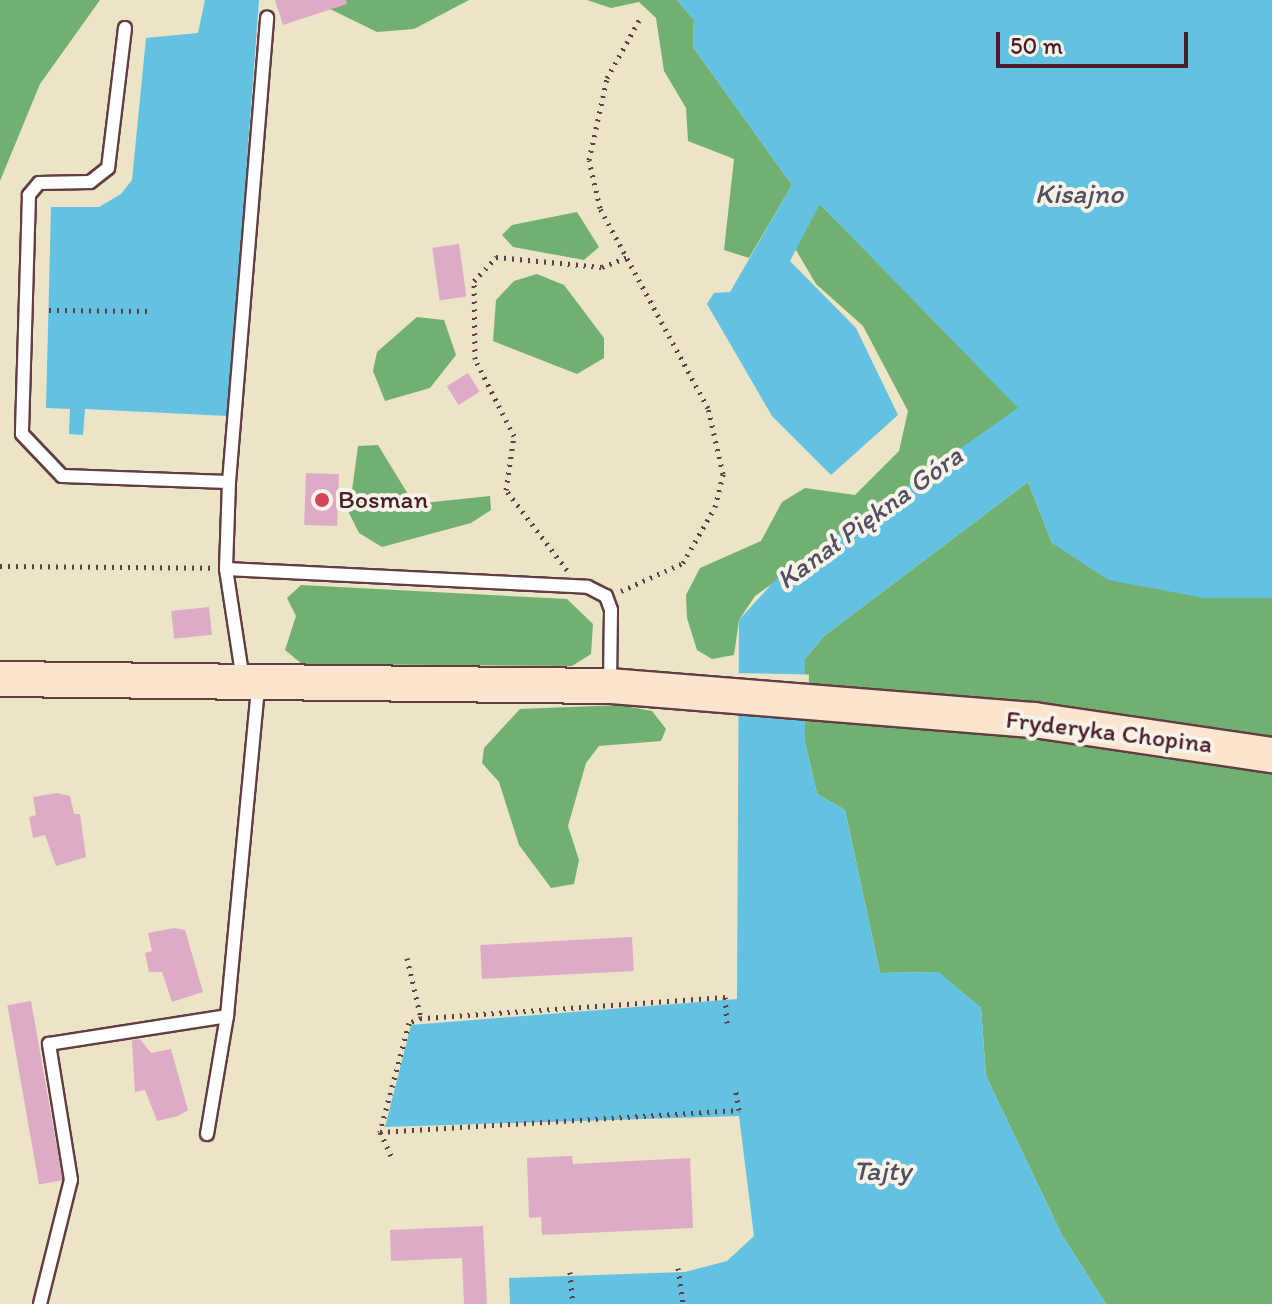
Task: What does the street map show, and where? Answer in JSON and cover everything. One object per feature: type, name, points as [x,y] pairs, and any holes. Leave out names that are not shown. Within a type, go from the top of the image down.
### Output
[{"type":"main road","name":"Fryderyka Chopina","points":[[0,679],[610,686],[945,713],[1272,755]]},
{"type":"lane","points":[[207,1134],[227,1016],[251,680],[226,569],[229,482],[267,18]]},
{"type":"lane","points":[[125,28],[108,168],[90,182],[39,183],[29,195],[22,434],[62,476],[229,482]]},
{"type":"lane","points":[[226,569],[570,586],[606,596],[610,686]]},
{"type":"lane","points":[[40,1304],[71,1180],[49,1044],[227,1016]]},
{"type":"path","points":[[606,596],[683,563],[709,519],[723,474],[708,408],[600,208],[589,160],[607,78],[641,17]]},
{"type":"path","points":[[570,586],[561,558],[506,490],[514,436],[475,359],[474,281],[496,257],[602,267],[626,258]]},
{"type":"path","points":[[49,310],[152,311]]},
{"type":"path","points":[[0,566],[226,569]]},
{"type":"path","points":[[407,958],[421,1018]]},
{"type":"path","points":[[392,1158],[380,1132],[409,1023],[421,1018],[725,997],[727,1023]]},
{"type":"path","points":[[380,1132],[739,1110],[735,1087]]},
{"type":"path","points":[[678,1268],[683,1304]]},
{"type":"path","points":[[570,1272],[573,1304]]},
{"type":"green space","points":[[0,0],[100,0],[40,84],[0,181]]},
{"type":"green space","points":[[328,0],[469,0],[414,29],[377,32],[330,9]]},
{"type":"green space","points":[[587,0],[677,0],[694,20],[693,47],[792,185],[749,258],[724,250],[734,159],[688,141],[686,108],[664,71],[656,18],[639,2],[611,8]]},
{"type":"green space","points":[[820,204],[1019,408],[755,596],[739,620],[734,655],[712,659],[697,650],[687,618],[686,595],[700,568],[761,541],[782,502],[805,488],[855,495],[899,451],[908,411],[863,326],[816,284],[793,245]]},
{"type":"green space","points":[[577,212],[599,247],[584,260],[513,247],[502,235],[512,225]]},
{"type":"green space","points":[[537,274],[564,285],[604,338],[604,358],[577,374],[493,341],[496,300],[514,281]]},
{"type":"green space","points":[[417,317],[444,320],[456,355],[430,388],[385,401],[373,371],[377,352]]},
{"type":"green space","points":[[378,445],[414,504],[490,496],[491,510],[471,523],[382,547],[359,533],[349,513],[358,446]]},
{"type":"green space","points":[[1028,482],[1052,543],[1204,598],[1272,598],[1272,1304],[1106,1304],[1062,1235],[986,1076],[981,1008],[938,972],[880,973],[845,810],[817,794],[805,742],[805,659],[824,636]]},
{"type":"green space","points":[[301,585],[567,599],[593,624],[591,654],[572,666],[302,664],[285,650],[296,616],[287,598]]},
{"type":"green space","points":[[620,705],[652,711],[666,729],[661,741],[599,746],[586,763],[568,826],[579,860],[574,884],[551,888],[519,845],[499,782],[482,763],[484,748],[520,709]]},
{"type":"water","points":[[205,0],[259,0],[228,416],[85,409],[83,435],[69,434],[70,409],[46,408],[51,207],[99,207],[121,194],[132,180],[146,38],[198,33]]},
{"type":"water","points":[[677,0],[1272,0],[1272,598],[1204,598],[1108,580],[1052,543],[1028,482],[824,636],[805,659],[805,742],[817,794],[845,810],[880,973],[939,972],[981,1008],[986,1076],[1062,1235],[1106,1304],[510,1304],[509,1278],[685,1272],[727,1261],[754,1236],[739,1116],[385,1127],[411,1025],[737,999],[739,620],[779,576],[1018,408],[820,204],[790,261],[856,328],[898,415],[831,475],[772,416],[707,304],[714,293],[730,292],[792,185],[693,47],[694,20]]},
{"type":"pier","points":[[730,673],[809,674],[808,709],[729,708]]},
{"type":"building","points":[[275,0],[346,0],[347,4],[283,25]]},
{"type":"building","points":[[459,244],[466,296],[440,300],[432,248]]},
{"type":"building","points":[[468,373],[480,392],[458,405],[447,386]]},
{"type":"building","name":"Bosman","points":[[306,473],[339,474],[337,526],[304,525]]},
{"type":"building","points":[[209,607],[212,635],[174,639],[171,611]]},
{"type":"building","points":[[57,793],[70,796],[74,814],[80,814],[86,857],[56,866],[45,835],[33,838],[29,817],[36,815],[33,797]]},
{"type":"building","points":[[174,928],[185,930],[203,992],[172,1002],[162,972],[149,972],[145,953],[152,951],[148,933]]},
{"type":"building","points":[[632,937],[634,971],[482,979],[480,945]]},
{"type":"building","points":[[31,1001],[63,1180],[39,1184],[7,1005]]},
{"type":"building","points":[[140,1039],[151,1053],[171,1049],[188,1110],[178,1116],[157,1121],[145,1090],[135,1092],[132,1040]]},
{"type":"building","points":[[572,1156],[573,1164],[690,1158],[693,1228],[542,1235],[541,1217],[529,1218],[527,1158]]},
{"type":"building","points":[[483,1226],[487,1304],[464,1304],[462,1258],[391,1261],[390,1230]]},
{"type":"place","name":"Bosman","points":[[322,500]]},
{"type":"water label","name":"Kisajno","points":[[1079,193]]},
{"type":"water label","name":"Kanał Piękna Góra","points":[[869,517]]},
{"type":"water label","name":"Tajty","points":[[882,1170]]}]
